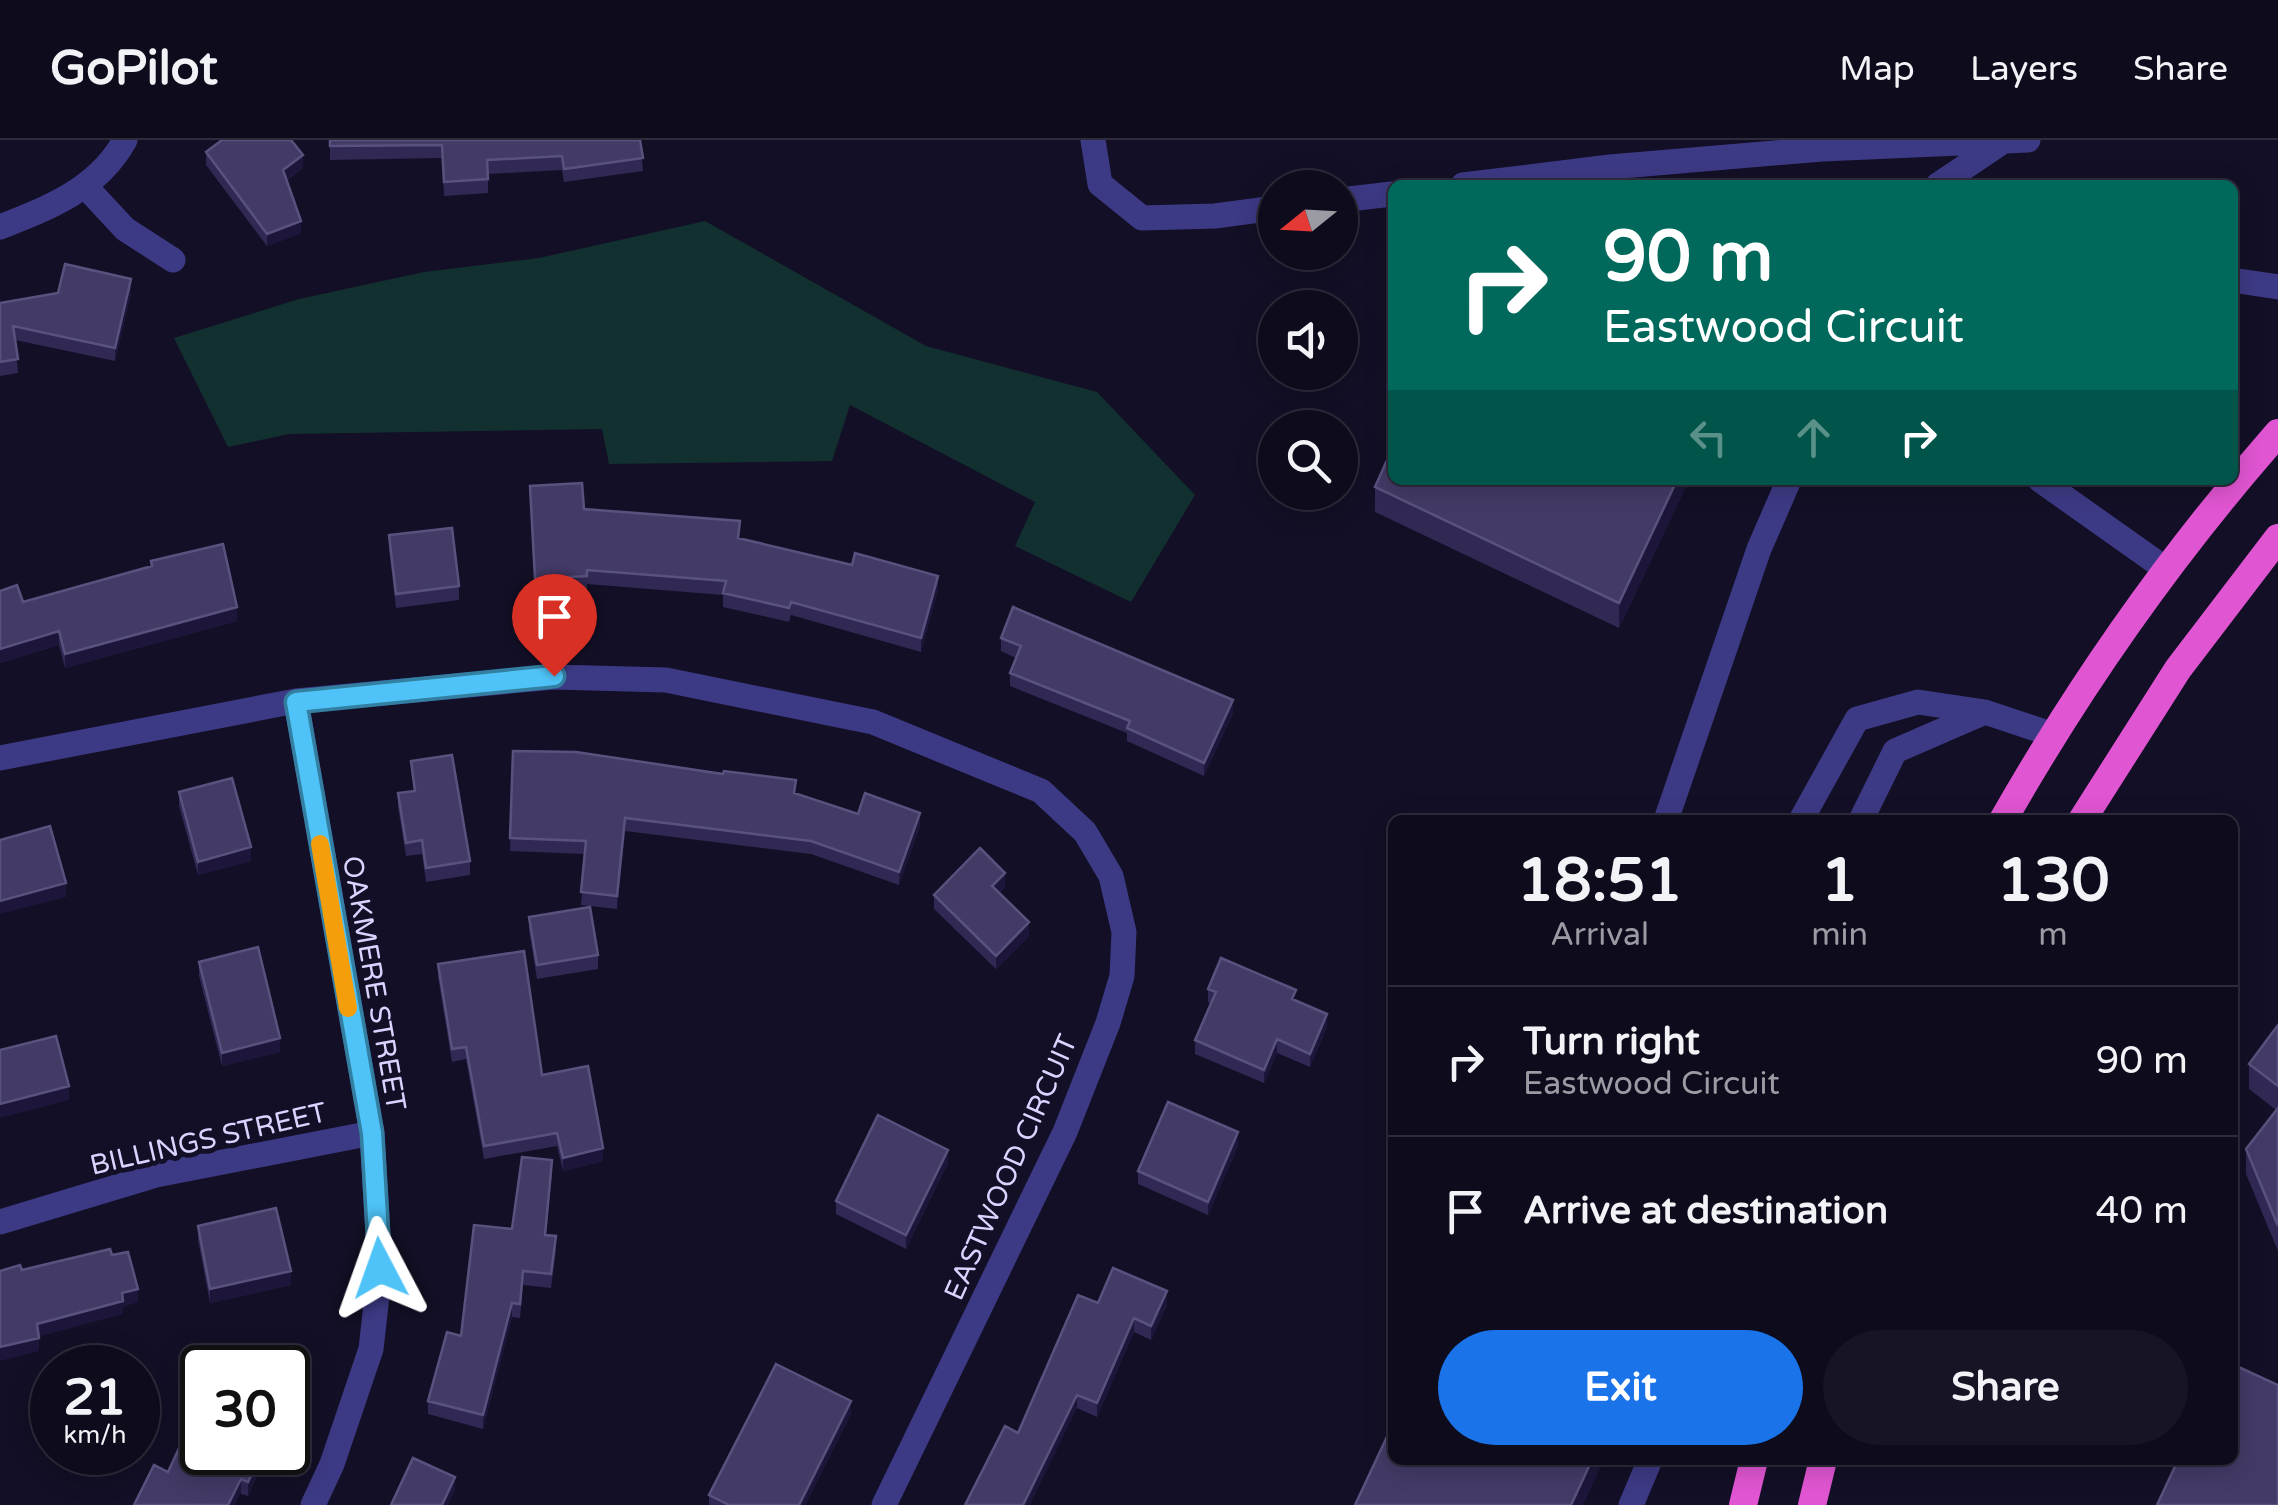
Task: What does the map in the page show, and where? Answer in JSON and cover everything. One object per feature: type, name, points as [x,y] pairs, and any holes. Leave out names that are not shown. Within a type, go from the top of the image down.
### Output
[{"type":"highway","points":[[2238,482],[2278,432]]},
{"type":"highway","points":[[2006,815],[2054,735],[2167,570],[2235,485]]},
{"type":"highway","points":[[2085,815],[2178,669],[2278,538]]},
{"type":"highway","points":[[1743,1505],[1753,1465]]},
{"type":"highway","points":[[1812,1505],[1822,1465]]},
{"type":"street","points":[[0,227],[56,206],[85,186],[125,140]]},
{"type":"street","points":[[1093,140],[1100,184],[1142,218],[1258,210]]},
{"type":"street","points":[[1502,180],[1610,166],[1784,152],[2015,141]]},
{"type":"street","points":[[1947,180],[2015,141]]},
{"type":"street","points":[[85,186],[125,230],[173,260]]},
{"type":"street","points":[[1358,198],[1388,194]]},
{"type":"street","points":[[2238,281],[2278,286]]},
{"type":"street","points":[[1668,815],[1759,549],[1788,485]]},
{"type":"street","points":[[2047,485],[2167,570]]},
{"type":"street","name":"EASTWOOD CIRCUIT","points":[[0,758],[296,702],[554,676],[666,680],[873,722],[1041,791],[1084,832],[1111,876],[1124,932],[1122,976],[1065,1132],[884,1505]]},
{"type":"street","name":"OAKMERE STREET","points":[[296,702],[372,1133],[380,1268],[371,1349],[332,1464],[313,1505]]},
{"type":"street","points":[[1805,815],[1857,719],[1918,702],[1985,712],[2054,735]]},
{"type":"street","points":[[1864,815],[1895,751],[1985,712]]},
{"type":"street","name":"BILLINGS STREET","points":[[0,1222],[156,1175],[372,1133]]},
{"type":"street","points":[[1631,1505],[1648,1465]]},
{"type":"green space","points":[[705,221],[926,346],[1097,392],[1195,495],[1131,602],[1015,546],[1035,502],[850,405],[832,461],[609,464],[602,429],[289,434],[228,447],[174,338],[299,299],[424,272],[539,258]]},
{"type":"building","points":[[222,140],[291,140],[303,155],[283,170],[301,221],[267,234],[206,152]]},
{"type":"building","points":[[330,140],[640,140],[643,158],[564,169],[562,156],[487,160],[488,179],[444,182],[442,145],[330,146]]},
{"type":"building","points":[[65,264],[131,279],[115,348],[13,326],[18,359],[0,362],[0,303],[58,293]]},
{"type":"building","points":[[1388,458],[1388,485],[1675,485],[1619,603],[1375,487]]},
{"type":"building","points":[[582,483],[584,509],[740,521],[738,538],[852,565],[855,553],[938,576],[921,638],[791,602],[789,608],[723,593],[726,581],[587,570],[587,576],[535,579],[530,486]]},
{"type":"building","points":[[452,528],[459,586],[396,594],[389,535]]},
{"type":"building","points":[[223,544],[237,607],[65,654],[59,631],[0,649],[0,591],[17,585],[23,602],[152,566],[151,561]]},
{"type":"building","points":[[1013,607],[1233,700],[1204,763],[1127,728],[1130,721],[1010,673],[1021,646],[1001,638]]},
{"type":"building","points":[[513,751],[576,752],[723,774],[724,771],[796,780],[794,793],[858,814],[865,793],[920,813],[899,872],[811,841],[625,818],[617,896],[581,892],[586,841],[510,838]]},
{"type":"building","points":[[452,755],[470,861],[426,868],[422,840],[406,843],[398,793],[415,791],[411,761]]},
{"type":"building","points":[[232,778],[251,847],[198,862],[179,792]]},
{"type":"building","points":[[50,826],[66,883],[0,901],[0,840]]},
{"type":"building","points":[[980,848],[1005,873],[992,886],[1029,922],[996,956],[934,895]]},
{"type":"building","points":[[590,907],[598,955],[537,965],[529,917]]},
{"type":"building","points":[[258,947],[280,1038],[222,1053],[199,962]]},
{"type":"building","points":[[524,951],[542,1075],[588,1066],[603,1148],[563,1158],[557,1133],[484,1146],[466,1047],[452,1049],[438,964]]},
{"type":"building","points":[[1221,958],[1296,990],[1292,999],[1327,1014],[1310,1054],[1277,1039],[1264,1070],[1195,1040],[1216,992],[1208,989]]},
{"type":"building","points":[[2278,1025],[2278,1086],[2249,1064]]},
{"type":"building","points":[[56,1036],[69,1086],[0,1104],[0,1050]]},
{"type":"building","points":[[1168,1102],[1238,1132],[1208,1202],[1138,1171]]},
{"type":"building","points":[[2278,1108],[2278,1226],[2246,1149]]},
{"type":"building","points":[[878,1115],[948,1150],[906,1235],[836,1201]]},
{"type":"building","points":[[522,1157],[552,1160],[545,1235],[556,1236],[551,1274],[523,1271],[520,1304],[512,1303],[483,1415],[428,1401],[447,1332],[461,1336],[474,1225],[512,1229]]},
{"type":"building","points":[[276,1208],[291,1271],[210,1289],[198,1226]]},
{"type":"building","points":[[110,1249],[112,1255],[128,1252],[138,1289],[122,1293],[123,1301],[37,1324],[39,1338],[0,1347],[0,1271],[20,1265],[22,1270]]},
{"type":"building","points":[[1113,1268],[1167,1291],[1151,1326],[1134,1318],[1097,1403],[1077,1395],[1023,1505],[965,1505],[1005,1426],[1018,1433],[1078,1295],[1098,1303]]},
{"type":"building","points":[[776,1364],[851,1401],[799,1505],[729,1505],[709,1495]]},
{"type":"building","points":[[2238,1367],[2278,1385],[2278,1505],[2157,1505],[2176,1465],[2238,1465]]},
{"type":"building","points":[[1388,1435],[1388,1465],[1590,1465],[1571,1505],[1355,1505]]},
{"type":"building","points":[[180,1446],[180,1475],[251,1475],[248,1482],[241,1479],[228,1505],[134,1505],[149,1475],[160,1475],[160,1468],[168,1472]]},
{"type":"building","points":[[413,1458],[455,1477],[442,1505],[391,1505]]},
{"type":"slow traffic","points":[[320,844],[348,1008]]},
{"type":"route","points":[[380,1268],[372,1133],[296,702],[554,676]]}]
